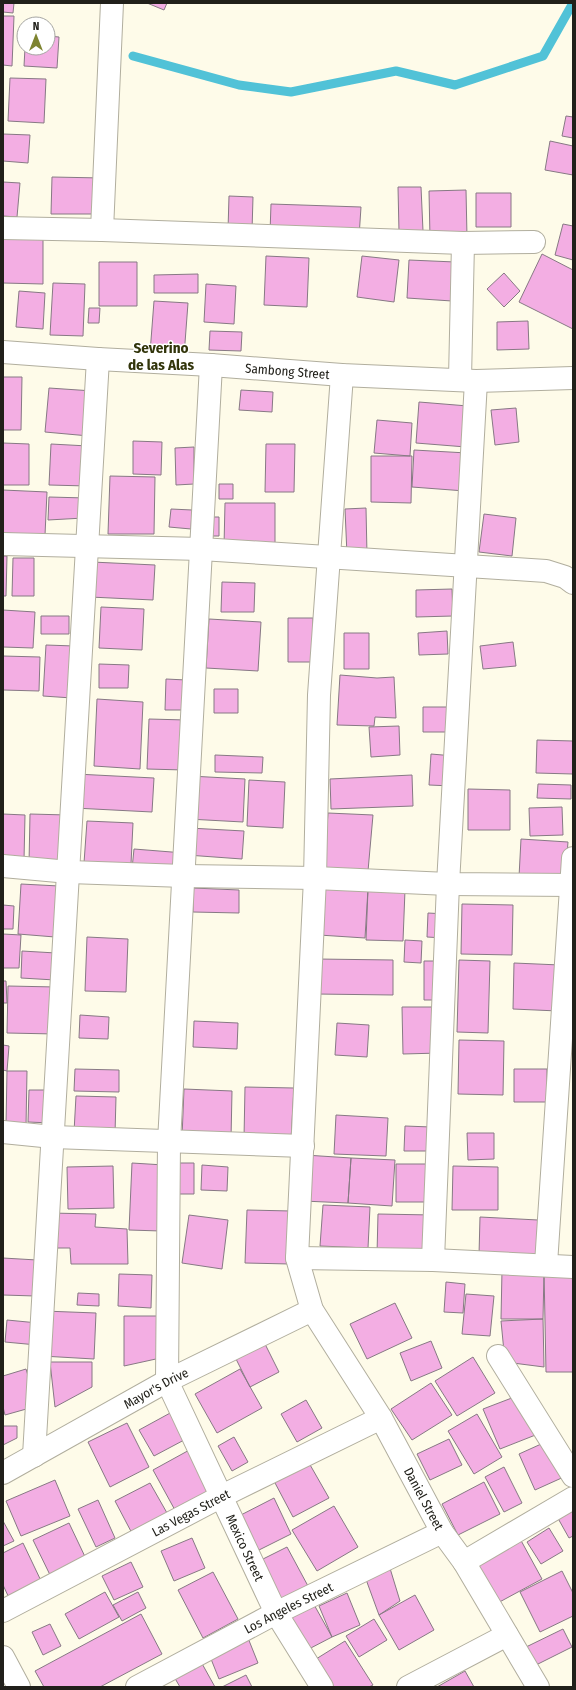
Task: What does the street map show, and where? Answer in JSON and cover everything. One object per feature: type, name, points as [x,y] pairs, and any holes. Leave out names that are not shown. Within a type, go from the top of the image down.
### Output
[{"type":"street","points":[[102,230],[112,3]]},
{"type":"street","points":[[3,228],[102,230],[462,243],[534,242]]},
{"type":"street","points":[[433,1260],[448,884],[466,566],[468,380],[462,243]]},
{"type":"street","name":"Sambong Street","points":[[3,352],[342,375],[468,380],[573,378]]},
{"type":"street","points":[[34,1456],[98,359]]},
{"type":"street","points":[[167,1381],[169,1142],[211,365]]},
{"type":"street","name":"Daniel Street","points":[[342,375],[319,695],[315,878],[297,1258],[312,1310],[381,1418],[442,1532],[464,1562],[538,1687]]},
{"type":"street","points":[[3,544],[201,549],[329,556],[546,571],[565,577],[573,583]]},
{"type":"street","points":[[546,1264],[573,858]]},
{"type":"street","points":[[3,866],[69,872],[184,876],[315,878],[448,884],[572,885]]},
{"type":"street","points":[[3,1132],[53,1137],[303,1146]]},
{"type":"street","points":[[297,1258],[433,1260],[546,1264],[573,1267]]},
{"type":"street","name":"Mayor's Drive","points":[[3,1473],[167,1381],[312,1310]]},
{"type":"street","points":[[498,1356],[573,1476]]},
{"type":"street","name":"Mexico Street","points":[[167,1381],[276,1613],[322,1687]]},
{"type":"street","name":"Las Vegas Street","points":[[3,1611],[222,1496],[381,1418]]},
{"type":"street","points":[[464,1562],[573,1498]]},
{"type":"street","name":"Los Angeles Street","points":[[138,1687],[276,1613],[442,1532]]},
{"type":"street","points":[[408,1687],[508,1635]]},
{"type":"street","points":[[3,1657],[19,1687]]},
{"type":"building","points":[[3,3],[14,3],[13,13],[3,12]]},
{"type":"building","points":[[147,3],[167,3],[164,10]]},
{"type":"building","points":[[3,16],[14,16],[12,66],[3,65]]},
{"type":"building","points":[[56,37],[59,37],[57,68],[24,66],[25,56],[56,56]]},
{"type":"building","points":[[10,78],[46,79],[44,123],[8,121]]},
{"type":"building","points":[[566,116],[573,117],[573,138],[562,136]]},
{"type":"building","points":[[3,134],[30,135],[28,163],[3,161]]},
{"type":"building","points":[[550,141],[573,146],[573,175],[545,170]]},
{"type":"building","points":[[52,177],[102,178],[101,214],[51,214]]},
{"type":"building","points":[[3,182],[20,183],[17,217],[3,216]]},
{"type":"building","points":[[398,187],[421,187],[423,231],[399,232]]},
{"type":"building","points":[[466,190],[467,237],[430,238],[429,191]]},
{"type":"building","points":[[476,193],[511,193],[511,227],[476,227]]},
{"type":"building","points":[[229,196],[253,197],[252,231],[228,230]]},
{"type":"building","points":[[271,204],[361,207],[359,237],[270,233]]},
{"type":"building","points":[[563,224],[573,226],[573,260],[555,255]]},
{"type":"building","points":[[3,234],[43,235],[43,284],[3,283]]},
{"type":"building","points":[[542,254],[573,270],[573,329],[519,302]]},
{"type":"building","points":[[266,256],[309,258],[307,307],[264,305]]},
{"type":"building","points":[[362,256],[399,260],[394,302],[357,297]]},
{"type":"building","points":[[409,260],[455,262],[452,301],[407,298]]},
{"type":"building","points":[[99,262],[137,262],[137,306],[99,306]]},
{"type":"building","points":[[504,273],[520,291],[504,307],[487,289]]},
{"type":"building","points":[[198,274],[198,293],[154,293],[154,275]]},
{"type":"building","points":[[53,283],[85,284],[83,336],[50,335]]},
{"type":"building","points":[[206,284],[236,286],[234,324],[204,322]]},
{"type":"building","points":[[19,291],[45,293],[43,329],[16,327]]},
{"type":"building","points":[[154,301],[188,303],[184,356],[150,353]]},
{"type":"building","points":[[89,308],[100,308],[99,323],[88,323]]},
{"type":"building","points":[[528,321],[529,349],[497,350],[497,322]]},
{"type":"building","points":[[210,331],[242,332],[241,351],[209,350]]},
{"type":"building","points":[[3,377],[22,377],[21,430],[3,430]]},
{"type":"building","points":[[49,388],[93,391],[89,436],[45,432]]},
{"type":"building","points":[[241,390],[273,392],[272,412],[239,410]]},
{"type":"building","points":[[419,402],[468,406],[466,447],[416,443]]},
{"type":"building","points":[[516,408],[519,442],[495,445],[491,410]]},
{"type":"building","points":[[377,420],[412,423],[410,456],[374,453]]},
{"type":"building","points":[[133,441],[162,442],[161,475],[133,474]]},
{"type":"building","points":[[3,443],[29,444],[29,485],[3,485]]},
{"type":"building","points":[[51,444],[88,446],[87,486],[49,485]]},
{"type":"building","points":[[266,444],[295,444],[294,492],[265,492]]},
{"type":"building","points":[[194,447],[194,484],[176,485],[175,448]]},
{"type":"building","points":[[414,450],[467,453],[465,491],[412,487]]},
{"type":"building","points":[[371,456],[412,456],[411,503],[371,502]]},
{"type":"building","points":[[110,476],[155,477],[154,534],[108,534]]},
{"type":"building","points":[[219,484],[233,484],[233,499],[219,499]]},
{"type":"building","points":[[3,490],[47,492],[45,535],[3,533]]},
{"type":"building","points":[[49,497],[86,498],[84,518],[48,520]]},
{"type":"building","points":[[225,503],[275,503],[275,546],[224,546]]},
{"type":"building","points":[[366,508],[367,555],[347,555],[345,509]]},
{"type":"building","points":[[171,509],[192,510],[191,529],[169,527]]},
{"type":"building","points":[[484,514],[516,518],[512,556],[479,552]]},
{"type":"building","points":[[204,517],[219,517],[219,536],[204,536]]},
{"type":"building","points":[[3,556],[7,556],[6,596],[3,596]]},
{"type":"building","points":[[13,558],[34,558],[34,596],[12,596]]},
{"type":"building","points":[[92,562],[155,565],[153,600],[90,597]]},
{"type":"building","points":[[222,582],[255,583],[254,612],[221,612]]},
{"type":"building","points":[[452,589],[453,616],[416,617],[416,590]]},
{"type":"building","points":[[101,607],[144,609],[142,650],[99,648]]},
{"type":"building","points":[[3,610],[35,612],[33,648],[3,647]]},
{"type":"building","points":[[41,616],[69,616],[69,634],[41,634]]},
{"type":"building","points":[[288,618],[313,618],[313,662],[288,662]]},
{"type":"building","points":[[209,619],[261,622],[258,671],[206,668]]},
{"type":"building","points":[[447,631],[448,654],[419,655],[418,633]]},
{"type":"building","points":[[344,633],[369,633],[369,669],[344,669]]},
{"type":"building","points":[[513,642],[516,666],[483,669],[480,646]]},
{"type":"building","points":[[46,645],[74,646],[72,698],[43,696]]},
{"type":"building","points":[[3,656],[40,657],[39,691],[3,690]]},
{"type":"building","points":[[99,664],[129,665],[128,688],[99,688]]},
{"type":"building","points":[[340,675],[377,678],[394,677],[396,718],[375,717],[374,726],[337,725]]},
{"type":"building","points":[[166,679],[186,680],[185,710],[165,710]]},
{"type":"building","points":[[214,689],[238,689],[238,713],[214,713]]},
{"type":"building","points":[[97,699],[143,702],[140,769],[94,766]]},
{"type":"building","points":[[423,707],[454,707],[454,732],[423,732]]},
{"type":"building","points":[[149,719],[186,720],[184,770],[147,769]]},
{"type":"building","points":[[399,726],[400,755],[371,757],[369,727]]},
{"type":"building","points":[[537,740],[573,741],[573,774],[536,773]]},
{"type":"building","points":[[431,754],[454,756],[452,786],[429,785]]},
{"type":"building","points":[[215,755],[263,757],[262,773],[215,772]]},
{"type":"building","points":[[76,774],[154,778],[152,812],[74,808]]},
{"type":"building","points":[[412,775],[413,806],[331,809],[330,779]]},
{"type":"building","points":[[190,776],[245,779],[243,822],[188,819]]},
{"type":"building","points":[[249,780],[285,782],[283,828],[247,826]]},
{"type":"building","points":[[538,784],[571,785],[571,799],[537,798]]},
{"type":"building","points":[[468,789],[510,790],[510,830],[468,830]]},
{"type":"building","points":[[562,807],[563,835],[530,836],[529,808]]},
{"type":"building","points":[[328,813],[373,815],[368,871],[324,868]]},
{"type":"building","points":[[3,814],[25,815],[24,860],[3,859]]},
{"type":"building","points":[[30,814],[67,815],[66,865],[29,864]]},
{"type":"building","points":[[87,821],[133,823],[131,864],[84,863]]},
{"type":"building","points":[[189,828],[244,831],[242,859],[187,855]]},
{"type":"building","points":[[521,839],[568,842],[565,879],[519,877]]},
{"type":"building","points":[[134,849],[184,853],[182,873],[132,869]]},
{"type":"building","points":[[21,884],[59,886],[55,937],[18,934]]},
{"type":"building","points":[[323,886],[368,889],[365,938],[319,935]]},
{"type":"building","points":[[193,888],[239,890],[239,913],[193,912]]},
{"type":"building","points":[[368,889],[405,890],[403,941],[366,940]]},
{"type":"building","points":[[462,904],[513,905],[512,955],[461,954]]},
{"type":"building","points":[[3,905],[14,906],[13,929],[3,929]]},
{"type":"building","points":[[428,913],[446,914],[444,938],[427,937]]},
{"type":"building","points":[[3,934],[21,935],[19,968],[3,968]]},
{"type":"building","points":[[87,937],[128,939],[126,992],[85,991]]},
{"type":"building","points":[[405,940],[422,941],[421,963],[404,962]]},
{"type":"building","points":[[22,951],[56,953],[55,980],[21,978]]},
{"type":"building","points":[[317,959],[393,960],[393,995],[316,994]]},
{"type":"building","points":[[459,960],[490,961],[488,1033],[457,1032]]},
{"type":"building","points":[[424,961],[442,961],[442,1000],[424,1000]]},
{"type":"building","points":[[514,963],[560,965],[558,1011],[513,1009]]},
{"type":"building","points":[[3,981],[6,981],[7,1003],[3,1003]]},
{"type":"building","points":[[8,986],[56,987],[55,1034],[7,1033]]},
{"type":"building","points":[[402,1007],[439,1007],[440,1053],[403,1054]]},
{"type":"building","points":[[80,1015],[109,1017],[108,1039],[79,1038]]},
{"type":"building","points":[[194,1021],[238,1023],[237,1049],[193,1047]]},
{"type":"building","points":[[337,1023],[369,1025],[367,1057],[335,1055]]},
{"type":"building","points":[[459,1040],[504,1041],[503,1095],[458,1094]]},
{"type":"building","points":[[3,1045],[9,1046],[7,1071],[3,1070]]},
{"type":"building","points":[[75,1069],[119,1070],[119,1092],[74,1091]]},
{"type":"building","points":[[514,1069],[547,1069],[547,1102],[514,1102]]},
{"type":"building","points":[[7,1071],[27,1071],[26,1126],[6,1125]]},
{"type":"building","points":[[245,1087],[294,1088],[291,1140],[244,1138]]},
{"type":"building","points":[[184,1089],[232,1091],[231,1139],[182,1137]]},
{"type":"building","points":[[29,1090],[52,1090],[51,1123],[28,1122]]},
{"type":"building","points":[[76,1096],[116,1097],[115,1134],[74,1132]]},
{"type":"building","points":[[336,1115],[388,1118],[386,1156],[334,1154]]},
{"type":"building","points":[[405,1126],[431,1127],[430,1151],[404,1151]]},
{"type":"building","points":[[467,1133],[494,1133],[494,1159],[468,1160]]},
{"type":"building","points":[[305,1155],[351,1158],[348,1203],[303,1201]]},
{"type":"building","points":[[351,1158],[395,1160],[392,1206],[348,1203]]},
{"type":"building","points":[[132,1163],[164,1165],[161,1231],[129,1230]]},
{"type":"building","points":[[173,1163],[194,1163],[194,1194],[173,1194]]},
{"type":"building","points":[[396,1164],[429,1164],[429,1202],[396,1202]]},
{"type":"building","points":[[202,1165],[228,1167],[227,1191],[201,1190]]},
{"type":"building","points":[[113,1166],[114,1208],[68,1209],[67,1167]]},
{"type":"building","points":[[453,1166],[498,1167],[498,1210],[452,1210]]},
{"type":"building","points":[[323,1205],[370,1207],[368,1248],[320,1246]]},
{"type":"building","points":[[247,1210],[291,1211],[290,1264],[245,1263]]},
{"type":"building","points":[[50,1213],[96,1214],[95,1227],[127,1229],[128,1264],[71,1264],[70,1248],[50,1248]]},
{"type":"building","points":[[378,1214],[432,1215],[431,1255],[377,1254]]},
{"type":"building","points":[[189,1215],[228,1220],[222,1269],[182,1263]]},
{"type":"building","points":[[480,1217],[538,1220],[536,1257],[479,1255]]},
{"type":"building","points":[[3,1258],[37,1260],[35,1296],[3,1295]]},
{"type":"building","points":[[502,1270],[544,1271],[543,1319],[501,1319]]},
{"type":"building","points":[[573,1270],[573,1372],[546,1372],[544,1271]]},
{"type":"building","points":[[119,1274],[152,1275],[151,1308],[118,1306]]},
{"type":"building","points":[[446,1282],[465,1284],[463,1313],[444,1312]]},
{"type":"building","points":[[78,1293],[99,1294],[99,1306],[77,1305]]},
{"type":"building","points":[[466,1294],[494,1296],[490,1336],[462,1334]]},
{"type":"building","points":[[395,1303],[412,1338],[367,1359],[350,1324]]},
{"type":"building","points":[[44,1311],[96,1313],[94,1359],[42,1356]]},
{"type":"building","points":[[124,1316],[166,1316],[165,1357],[124,1366]]},
{"type":"building","points":[[543,1319],[544,1367],[505,1362],[501,1321]]},
{"type":"building","points":[[7,1320],[38,1323],[37,1345],[5,1342]]},
{"type":"building","points":[[431,1341],[442,1368],[411,1381],[400,1353]]},
{"type":"building","points":[[265,1344],[279,1372],[250,1387],[236,1359]]},
{"type":"building","points":[[473,1357],[495,1393],[457,1416],[435,1381]]},
{"type":"building","points":[[50,1362],[92,1362],[92,1387],[55,1407]]},
{"type":"building","points":[[26,1369],[37,1406],[5,1415],[3,1407],[3,1376]]},
{"type":"building","points":[[240,1369],[262,1408],[217,1433],[195,1394]]},
{"type":"building","points":[[431,1383],[452,1415],[412,1440],[391,1409]]},
{"type":"building","points":[[517,1396],[538,1434],[500,1449],[483,1409]]},
{"type":"building","points":[[306,1400],[322,1428],[297,1442],[281,1414]]},
{"type":"building","points":[[172,1412],[186,1439],[154,1456],[139,1430]]},
{"type":"building","points":[[477,1414],[502,1457],[474,1474],[448,1431]]},
{"type":"building","points":[[127,1423],[149,1467],[110,1487],[88,1442]]},
{"type":"building","points":[[3,1426],[17,1426],[17,1438],[3,1445]]},
{"type":"building","points":[[234,1437],[248,1462],[232,1471],[218,1446]]},
{"type":"building","points":[[449,1439],[462,1465],[430,1480],[417,1454]]},
{"type":"building","points":[[550,1440],[566,1476],[535,1490],[519,1454]]},
{"type":"building","points":[[193,1448],[216,1491],[176,1512],[153,1470]]},
{"type":"building","points":[[309,1463],[329,1498],[293,1517],[274,1481]]},
{"type":"building","points":[[504,1467],[522,1503],[504,1512],[485,1477]]},
{"type":"building","points":[[55,1480],[70,1516],[21,1536],[6,1501]]},
{"type":"building","points":[[484,1482],[500,1514],[458,1535],[442,1504]]},
{"type":"building","points":[[150,1483],[171,1520],[135,1539],[115,1501]]},
{"type":"building","points":[[274,1498],[291,1534],[255,1552],[237,1517]]},
{"type":"building","points":[[98,1500],[115,1538],[96,1547],[78,1509]]},
{"type":"building","points":[[573,1503],[573,1536],[569,1538],[555,1513]]},
{"type":"building","points":[[334,1506],[358,1547],[317,1571],[292,1530]]},
{"type":"building","points":[[3,1521],[14,1541],[3,1546]]},
{"type":"building","points":[[69,1523],[88,1563],[52,1579],[33,1540]]},
{"type":"building","points":[[549,1528],[563,1551],[541,1564],[527,1542]]},
{"type":"building","points":[[518,1535],[542,1579],[494,1605],[470,1560]]},
{"type":"building","points":[[192,1538],[205,1568],[174,1581],[161,1551]]},
{"type":"building","points":[[23,1543],[43,1585],[10,1600],[3,1585],[3,1553]]},
{"type":"building","points":[[287,1547],[308,1586],[282,1600],[261,1560]]},
{"type":"building","points":[[131,1562],[143,1587],[114,1600],[102,1576]]},
{"type":"building","points":[[389,1565],[400,1601],[379,1615],[364,1574]]},
{"type":"building","points":[[562,1571],[573,1593],[573,1616],[540,1632],[520,1592]]},
{"type":"building","points":[[213,1572],[238,1619],[203,1638],[178,1590]]},
{"type":"building","points":[[105,1592],[119,1617],[79,1639],[65,1614]]},
{"type":"building","points":[[138,1592],[146,1608],[122,1621],[113,1605]]},
{"type":"building","points":[[347,1593],[360,1625],[332,1637],[319,1606]]},
{"type":"building","points":[[415,1595],[434,1630],[399,1650],[379,1615]]},
{"type":"building","points":[[312,1601],[332,1637],[305,1651],[285,1616]]},
{"type":"building","points":[[141,1614],[162,1654],[100,1687],[44,1687],[35,1671]]},
{"type":"building","points":[[374,1619],[387,1640],[359,1657],[346,1636]]},
{"type":"building","points":[[50,1624],[61,1646],[43,1655],[32,1632]]},
{"type":"building","points":[[563,1629],[572,1647],[534,1666],[524,1648]]},
{"type":"building","points":[[248,1638],[258,1663],[219,1679],[209,1654]]},
{"type":"building","points":[[345,1641],[373,1685],[369,1687],[323,1687],[308,1664]]},
{"type":"building","points":[[200,1660],[215,1687],[180,1687],[173,1675]]},
{"type":"building","points":[[465,1671],[474,1687],[437,1687]]},
{"type":"building","points":[[246,1675],[252,1687],[222,1687]]},
{"type":"waterway","points":[[133,56],[239,85],[291,92],[396,71],[455,85],[543,56],[573,3]]},
{"type":"district","name":"Severino de las Alas","points":[[161,356]]}]
